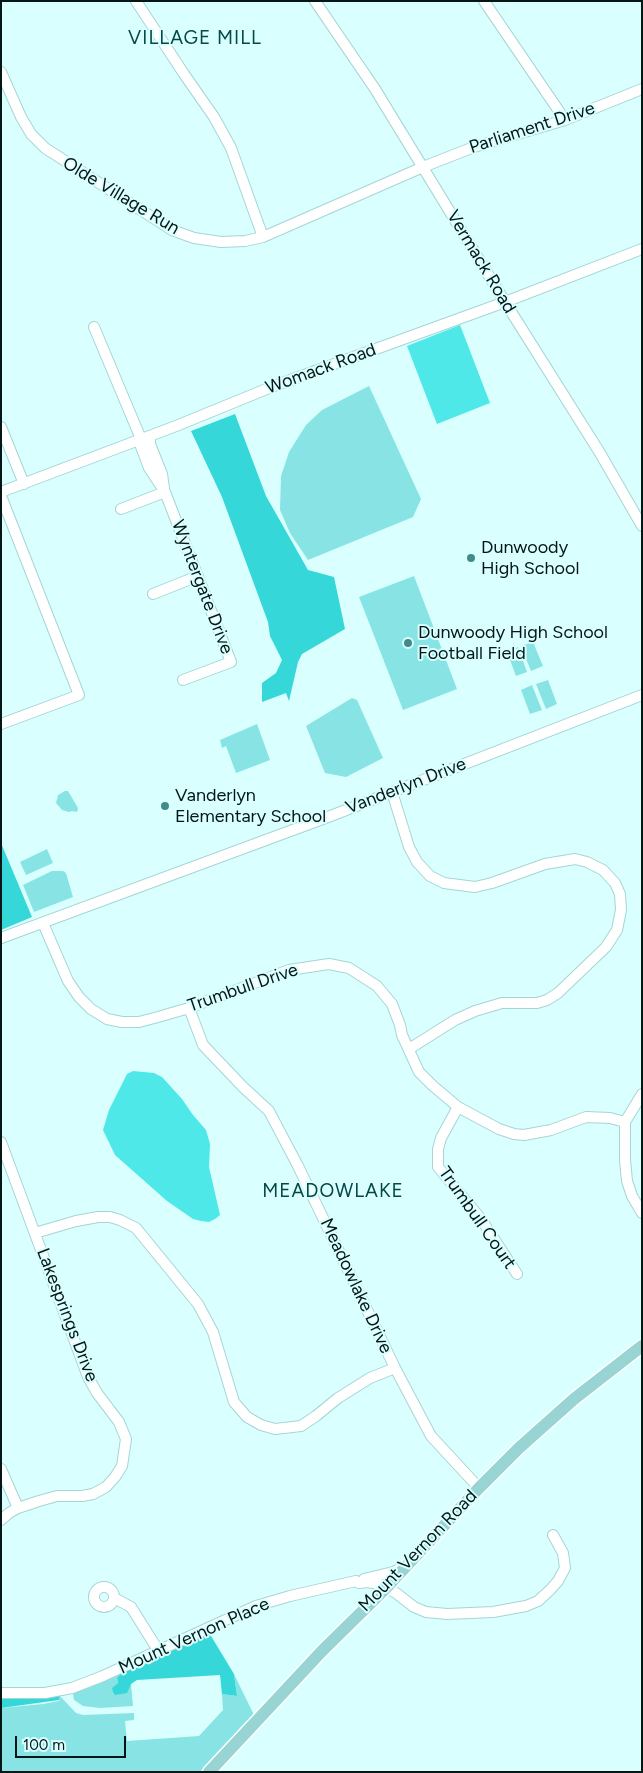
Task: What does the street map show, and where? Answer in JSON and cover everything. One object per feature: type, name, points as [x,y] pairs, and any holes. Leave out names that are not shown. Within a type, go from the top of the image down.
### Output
[{"type":"main road","name":"Mount Vernon Road","points":[[209,1772],[519,1448],[574,1399],[642,1346]]},
{"type":"street","points":[[136,1],[214,117],[231,148],[263,237]]},
{"type":"street","name":"Vermack Road","points":[[315,1],[375,89],[423,166],[505,302],[596,445],[642,526]]},
{"type":"street","points":[[484,1],[564,120]]},
{"type":"street","name":"Olde Village Run","points":[[1,72],[21,117],[31,134],[45,148],[150,217],[172,230],[194,238],[221,242],[245,241],[263,237],[423,166]]},
{"type":"street","name":"Parliament Drive","points":[[423,166],[474,147],[564,120],[642,89]]},
{"type":"street","name":"Womack Road","points":[[1,494],[274,386],[505,302],[642,249]]},
{"type":"street","name":"Wyntergate Drive","points":[[94,327],[142,439],[150,444],[148,452],[149,468],[165,492],[231,662],[183,680]]},
{"type":"street","points":[[1,427],[24,484]]},
{"type":"street","points":[[121,509],[165,492]]},
{"type":"street","points":[[1,494],[80,695],[1,724]]},
{"type":"street","points":[[152,594],[198,576]]},
{"type":"street","name":"Vanderlyn Drive","points":[[1,938],[392,792],[642,694]]},
{"type":"street","points":[[392,792],[409,847],[416,862],[430,876],[444,883],[475,887],[492,883],[545,864],[575,860],[587,862],[603,870],[620,894],[621,910],[617,930],[606,946],[558,993],[547,1000],[537,1003],[490,1005],[455,1020],[409,1049]]},
{"type":"street","name":"Trumbull Drive","points":[[43,923],[68,981],[79,997],[91,1009],[107,1019],[122,1022],[139,1022],[189,1008],[289,970],[329,964],[349,968],[377,986],[392,1004],[402,1035],[420,1072],[458,1107],[499,1129],[519,1135],[551,1130],[586,1118],[610,1118],[626,1122]]},
{"type":"street","name":"Meadowlake Drive","points":[[189,1008],[203,1045],[269,1111],[298,1166],[394,1368],[431,1436],[479,1488]]},
{"type":"street","points":[[642,1094],[626,1122],[625,1160],[627,1181],[632,1196],[642,1213]]},
{"type":"street","name":"Trumbull Court","points":[[458,1107],[441,1138],[438,1149],[438,1167],[481,1219],[517,1274]]},
{"type":"street","name":"Lakesprings Drive","points":[[1,1142],[88,1377],[118,1422],[126,1439],[122,1466],[106,1487],[93,1494],[57,1496],[18,1508],[1,1520]]},
{"type":"street","points":[[35,1233],[76,1221],[110,1217],[136,1228],[198,1304],[213,1332],[234,1402],[247,1417],[261,1425],[275,1429],[301,1426],[338,1398],[370,1378],[394,1368]]},
{"type":"street","points":[[1,1468],[18,1508]]},
{"type":"street","points":[[386,1588],[414,1607],[426,1612],[447,1614],[492,1612],[526,1606],[538,1601],[550,1590],[558,1581],[565,1568],[563,1553],[553,1535]]},
{"type":"street","points":[[357,1582],[393,1572],[407,1565]]},
{"type":"street","points":[[357,1582],[368,1590],[368,1604]]},
{"type":"street","name":"Mount Vernon Place","points":[[1,1693],[45,1693],[72,1688],[256,1606],[290,1596],[357,1582],[378,1584],[386,1588]]},
{"type":"street","points":[[114,1598],[131,1608],[158,1650]]},
{"type":"shaded area","points":[[460,325],[490,403],[437,424],[407,346]]},
{"type":"shaded area","points":[[369,386],[421,499],[413,517],[308,560],[290,533],[280,510],[281,476],[289,452],[306,425],[322,410]]},
{"type":"shaded area","points":[[235,414],[266,496],[308,570],[334,577],[345,629],[302,654],[298,662],[289,701],[286,693],[262,702],[262,683],[276,673],[282,660],[270,636],[268,622],[222,497],[191,431]]},
{"type":"shaded area","name":"Dunwoody High School Football Field","points":[[414,576],[457,689],[403,710],[359,597]]},
{"type":"shaded area","points":[[533,642],[543,666],[531,671],[521,646]]},
{"type":"shaded area","points":[[518,647],[527,672],[516,676],[507,652]]},
{"type":"shaded area","points":[[548,680],[557,704],[546,709],[536,684]]},
{"type":"shaded area","points":[[532,685],[542,710],[530,714],[521,690]]},
{"type":"shaded area","points":[[352,698],[357,700],[383,758],[346,777],[325,773],[306,726]]},
{"type":"shaded area","points":[[257,724],[270,760],[236,773],[226,746],[222,748],[220,740]]},
{"type":"shaded area","points":[[68,791],[78,808],[77,812],[62,810],[56,803],[58,795]]},
{"type":"shaded area","points":[[1,843],[32,917],[1,930]]},
{"type":"shaded area","points":[[47,849],[53,863],[26,875],[20,862]]},
{"type":"shaded area","points":[[52,871],[63,871],[66,873],[73,897],[34,912],[23,885]]},
{"type":"shaded area","points":[[133,1071],[154,1073],[162,1077],[206,1130],[210,1144],[209,1167],[220,1215],[215,1219],[209,1222],[193,1219],[167,1201],[115,1155],[103,1130],[109,1110],[127,1074]]},
{"type":"shaded area","points":[[208,1631],[234,1674],[237,1696],[222,1694],[220,1675],[137,1680],[131,1684],[127,1693],[115,1695],[113,1692],[112,1688],[118,1683],[117,1678],[124,1670]]},
{"type":"shaded area","points":[[124,1670],[117,1678],[118,1683],[113,1688],[131,1684],[133,1706],[100,1708],[83,1706],[74,1700],[73,1694],[77,1689]]},
{"type":"shaded area","points":[[234,1674],[254,1715],[200,1772],[1,1772],[1,1708],[59,1701],[60,1696],[76,1713],[83,1715],[134,1713],[134,1720],[125,1721],[127,1741],[199,1736],[223,1710],[222,1694],[237,1696]]},
{"type":"shaded area","points":[[58,1694],[60,1696],[59,1700],[1,1708],[1,1698]]},
{"type":"place","name":"Dunwoody High School","points":[[471,558]]},
{"type":"place","name":"Dunwoody High School Football Field","points":[[408,643]]},
{"type":"place","name":"Vanderlyn Elementary School","points":[[165,806]]},
{"type":"district","name":"VILLAGE MILL","points":[[195,38]]},
{"type":"district","name":"MEADOWLAKE","points":[[333,1191]]}]
